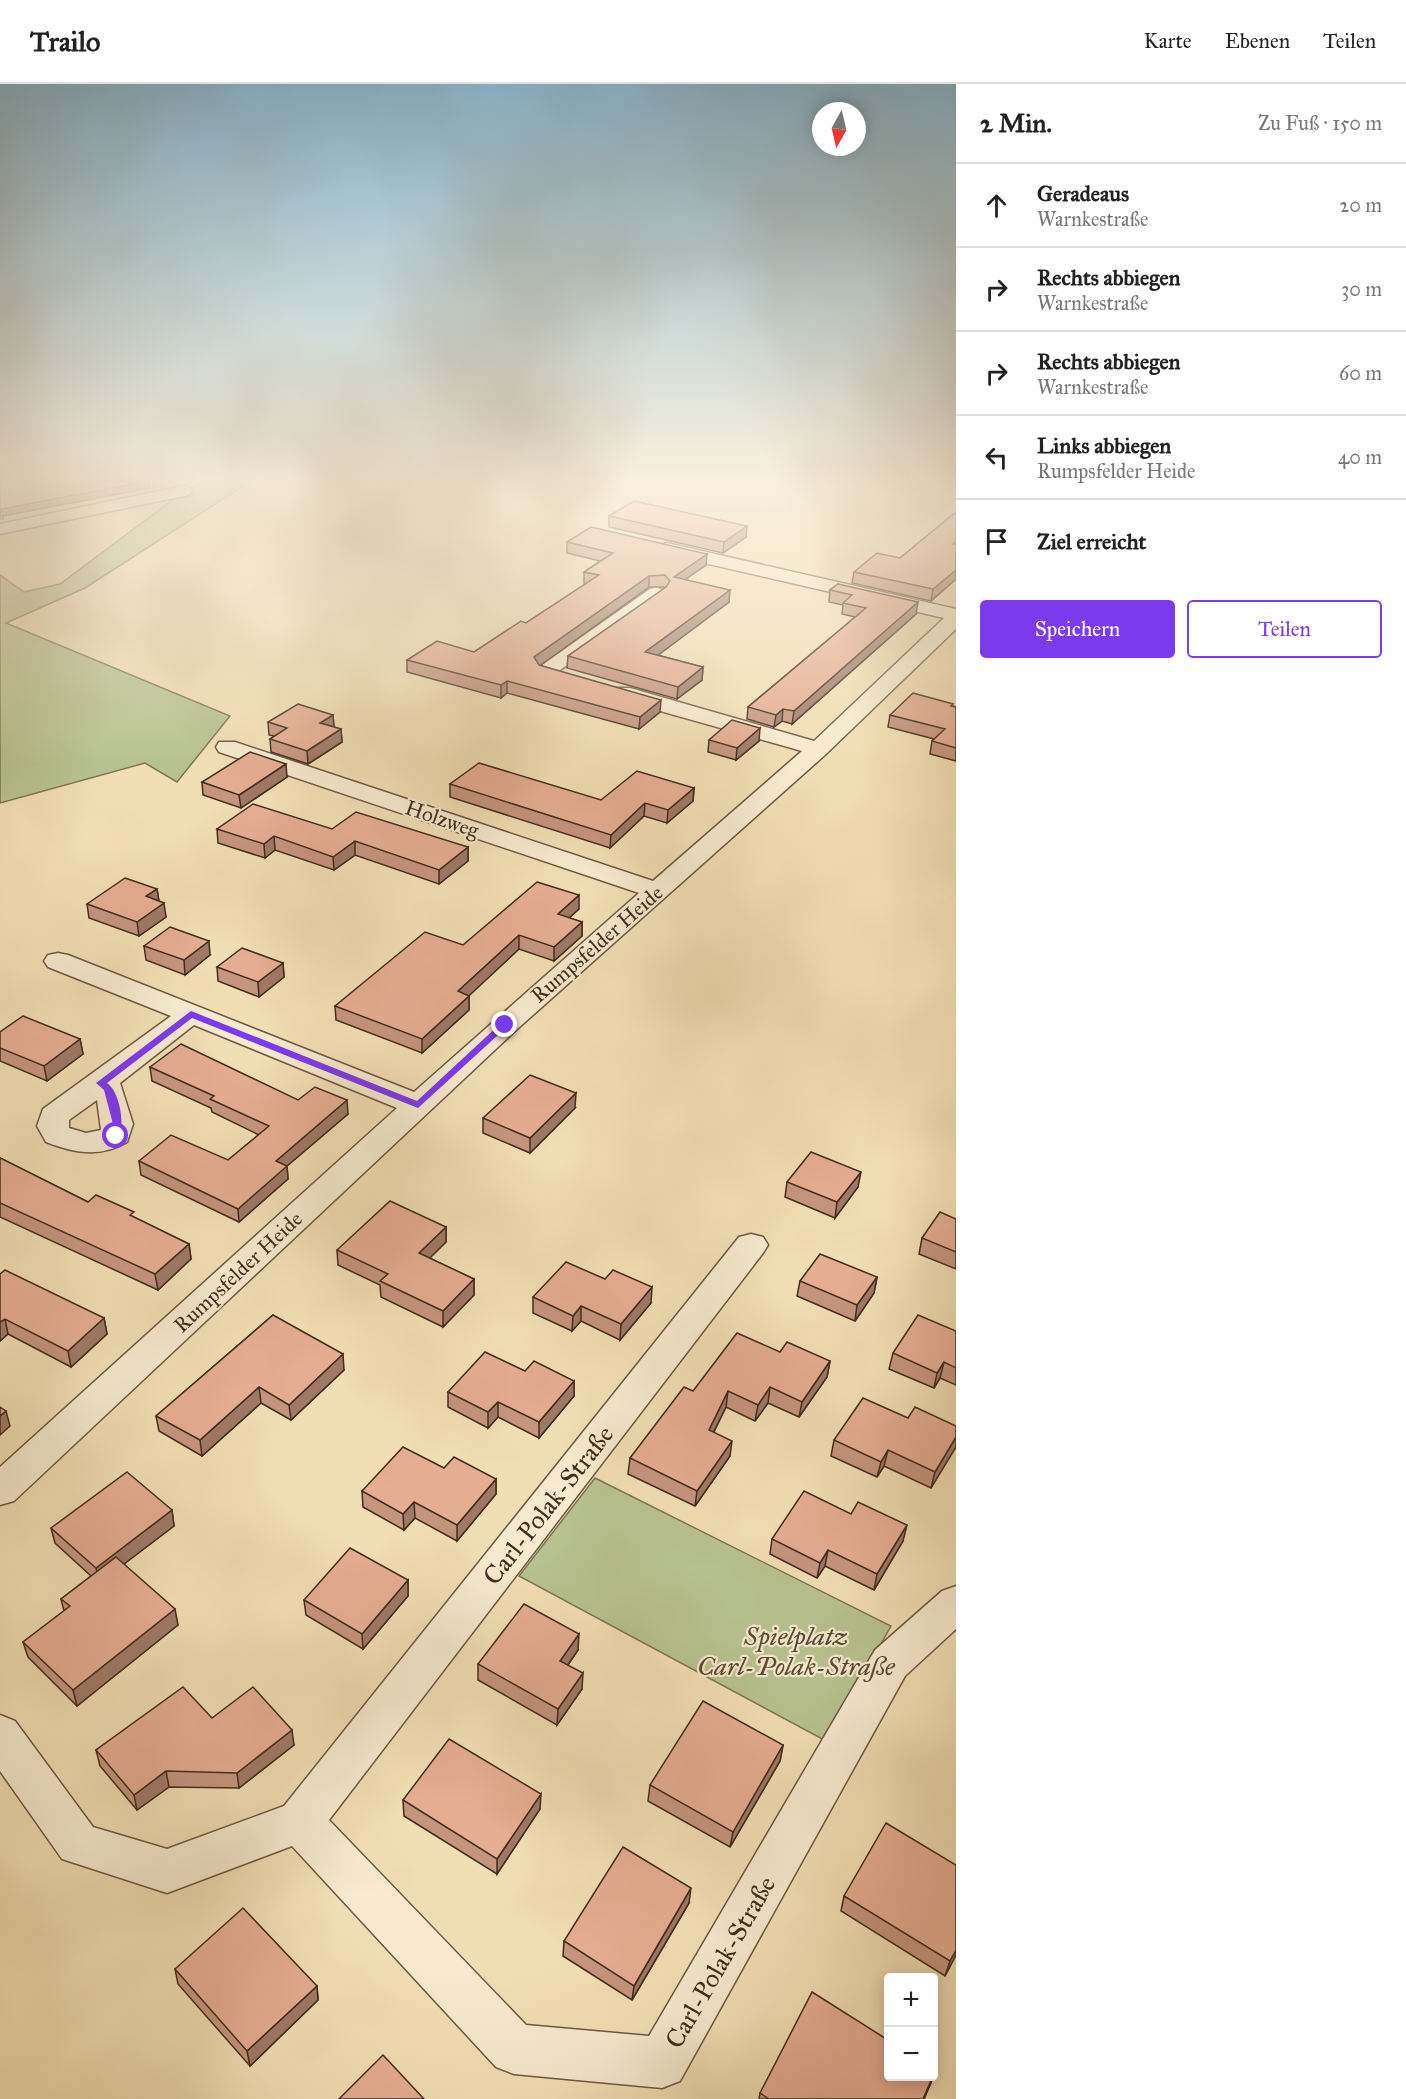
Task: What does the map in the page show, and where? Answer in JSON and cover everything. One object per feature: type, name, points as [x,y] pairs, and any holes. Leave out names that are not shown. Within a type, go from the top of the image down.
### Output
[{"type":"street","points":[[778,575],[956,617]]},
{"type":"street","points":[[569,677],[546,671],[657,593]]},
{"type":"street","name":"Rumpsfelder Heide","points":[[0,1490],[418,1105],[818,749],[956,617]]},
{"type":"street","points":[[603,687],[818,749]]},
{"type":"street","name":"Holzweg","points":[[227,747],[658,891]]},
{"type":"street","points":[[58,961],[418,1105]]},
{"type":"street","points":[[101,1083],[191,1014]]},
{"type":"street","name":"Carl-Polak-Straße","points":[[752,1245],[300,1822],[514,2049],[662,2062],[890,1663],[956,1603]]},
{"type":"street","points":[[0,1735],[78,1844],[167,1871],[300,1822]]},
{"type":"green space","points":[[0,575],[24,592],[60,584],[72,575],[105,575],[85,588],[6,623],[230,716],[177,782],[145,763],[0,803]]},
{"type":"green space","name":"Spielplatz Carl-Polak-Straße","points":[[595,1478],[891,1626],[826,1741],[519,1576]]},
{"type":"building","points":[[599,575],[664,575],[649,576],[534,657],[539,665],[661,700],[640,717],[507,681],[501,685],[407,660],[437,641],[474,652],[521,621],[526,623]]},
{"type":"building","points":[[665,575],[677,575],[674,577],[730,590],[645,652],[703,667],[678,687],[568,656],[666,587],[670,581]]},
{"type":"building","points":[[868,575],[950,575],[933,589]]},
{"type":"building","points":[[838,584],[918,602],[794,711],[783,709],[776,715],[748,707],[866,608],[843,603],[852,595],[830,590]]},
{"type":"building","points":[[913,693],[953,704],[951,706],[956,707],[956,748],[932,741],[945,729],[890,715]]},
{"type":"building","points":[[298,704],[333,715],[320,723],[341,729],[307,751],[270,739],[287,728],[268,722]]},
{"type":"building","points":[[732,720],[760,728],[737,748],[709,740]]},
{"type":"building","points":[[250,752],[286,764],[239,795],[202,782]]},
{"type":"building","points":[[479,763],[601,800],[637,771],[694,788],[668,810],[645,803],[611,835],[450,784]]},
{"type":"building","points":[[253,804],[332,829],[356,812],[468,847],[439,870],[355,841],[333,857],[274,836],[264,844],[217,829]]},
{"type":"building","points":[[125,878],[157,889],[146,896],[164,903],[137,922],[87,904]]},
{"type":"building","points":[[537,882],[579,895],[558,914],[582,922],[554,947],[519,935],[458,991],[469,996],[422,1039],[335,1006],[425,932],[463,945]]},
{"type":"building","points":[[170,927],[209,941],[184,960],[144,946]]},
{"type":"building","points":[[242,948],[283,963],[258,982],[217,967]]},
{"type":"building","points":[[23,1016],[80,1039],[44,1066],[0,1048],[0,1032]]},
{"type":"building","points":[[181,1044],[298,1100],[315,1087],[347,1100],[276,1161],[287,1166],[238,1209],[139,1161],[171,1135],[228,1160],[269,1126],[210,1099],[214,1096],[150,1067]]},
{"type":"building","points":[[530,1075],[576,1093],[530,1138],[483,1118]]},
{"type":"building","points":[[811,1152],[861,1172],[837,1202],[787,1182]]},
{"type":"building","points":[[0,1158],[88,1202],[96,1195],[134,1212],[130,1215],[189,1244],[155,1274],[0,1203]]},
{"type":"building","points":[[390,1201],[446,1227],[419,1253],[474,1279],[443,1311],[380,1281],[388,1274],[337,1250]]},
{"type":"building","points":[[940,1212],[956,1219],[956,1252],[922,1238]]},
{"type":"building","points":[[820,1254],[877,1277],[857,1305],[800,1281]]},
{"type":"building","points":[[566,1262],[605,1279],[613,1270],[652,1287],[621,1324],[581,1306],[573,1316],[533,1297]]},
{"type":"building","points":[[5,1270],[104,1318],[68,1351],[5,1319],[0,1322],[0,1274]]},
{"type":"building","points":[[273,1315],[343,1354],[289,1405],[259,1387],[200,1440],[156,1416]]},
{"type":"building","points":[[918,1315],[956,1331],[956,1368],[944,1362],[937,1373],[893,1353]]},
{"type":"building","points":[[737,1333],[780,1352],[787,1342],[830,1361],[802,1402],[770,1387],[758,1405],[728,1391],[709,1430],[732,1441],[697,1491],[630,1458],[684,1387],[693,1391]]},
{"type":"building","points":[[485,1352],[525,1371],[534,1361],[574,1381],[539,1422],[498,1402],[488,1412],[448,1392]]},
{"type":"building","points":[[863,1398],[908,1418],[915,1407],[956,1426],[956,1437],[935,1472],[888,1450],[881,1462],[834,1440]]},
{"type":"building","points":[[0,1407],[6,1411],[0,1416]]},
{"type":"building","points":[[403,1447],[444,1468],[454,1457],[496,1479],[457,1525],[414,1502],[403,1514],[362,1491]]},
{"type":"building","points":[[127,1472],[172,1510],[96,1568],[51,1528]]},
{"type":"building","points":[[804,1491],[851,1514],[858,1502],[907,1525],[877,1574],[828,1550],[820,1563],[772,1539]]},
{"type":"building","points":[[350,1548],[408,1580],[362,1634],[304,1600]]},
{"type":"building","points":[[116,1557],[175,1609],[73,1690],[23,1642],[70,1606],[61,1599]]},
{"type":"building","points":[[524,1604],[579,1634],[560,1661],[583,1673],[558,1709],[478,1664]]},
{"type":"building","points":[[183,1687],[212,1718],[253,1687],[292,1730],[237,1773],[166,1771],[134,1795],[96,1750]]},
{"type":"building","points":[[703,1701],[783,1745],[733,1832],[650,1785]]},
{"type":"building","points":[[449,1739],[541,1794],[497,1859],[403,1800]]},
{"type":"building","points":[[886,1823],[956,1865],[956,1950],[950,1961],[844,1896]]},
{"type":"building","points":[[623,1847],[691,1888],[634,1986],[564,1941]]},
{"type":"building","points":[[243,1908],[317,1986],[247,2051],[175,1969]]},
{"type":"building","points":[[812,1992],[884,2037],[884,2081],[931,2081],[923,2099],[769,2099],[760,2093]]},
{"type":"building","points":[[383,2055],[424,2099],[339,2099]]},
{"type":"route","points":[[116,1136],[118,1124],[109,1088],[101,1083],[191,1014],[418,1105],[505,1025]]}]
